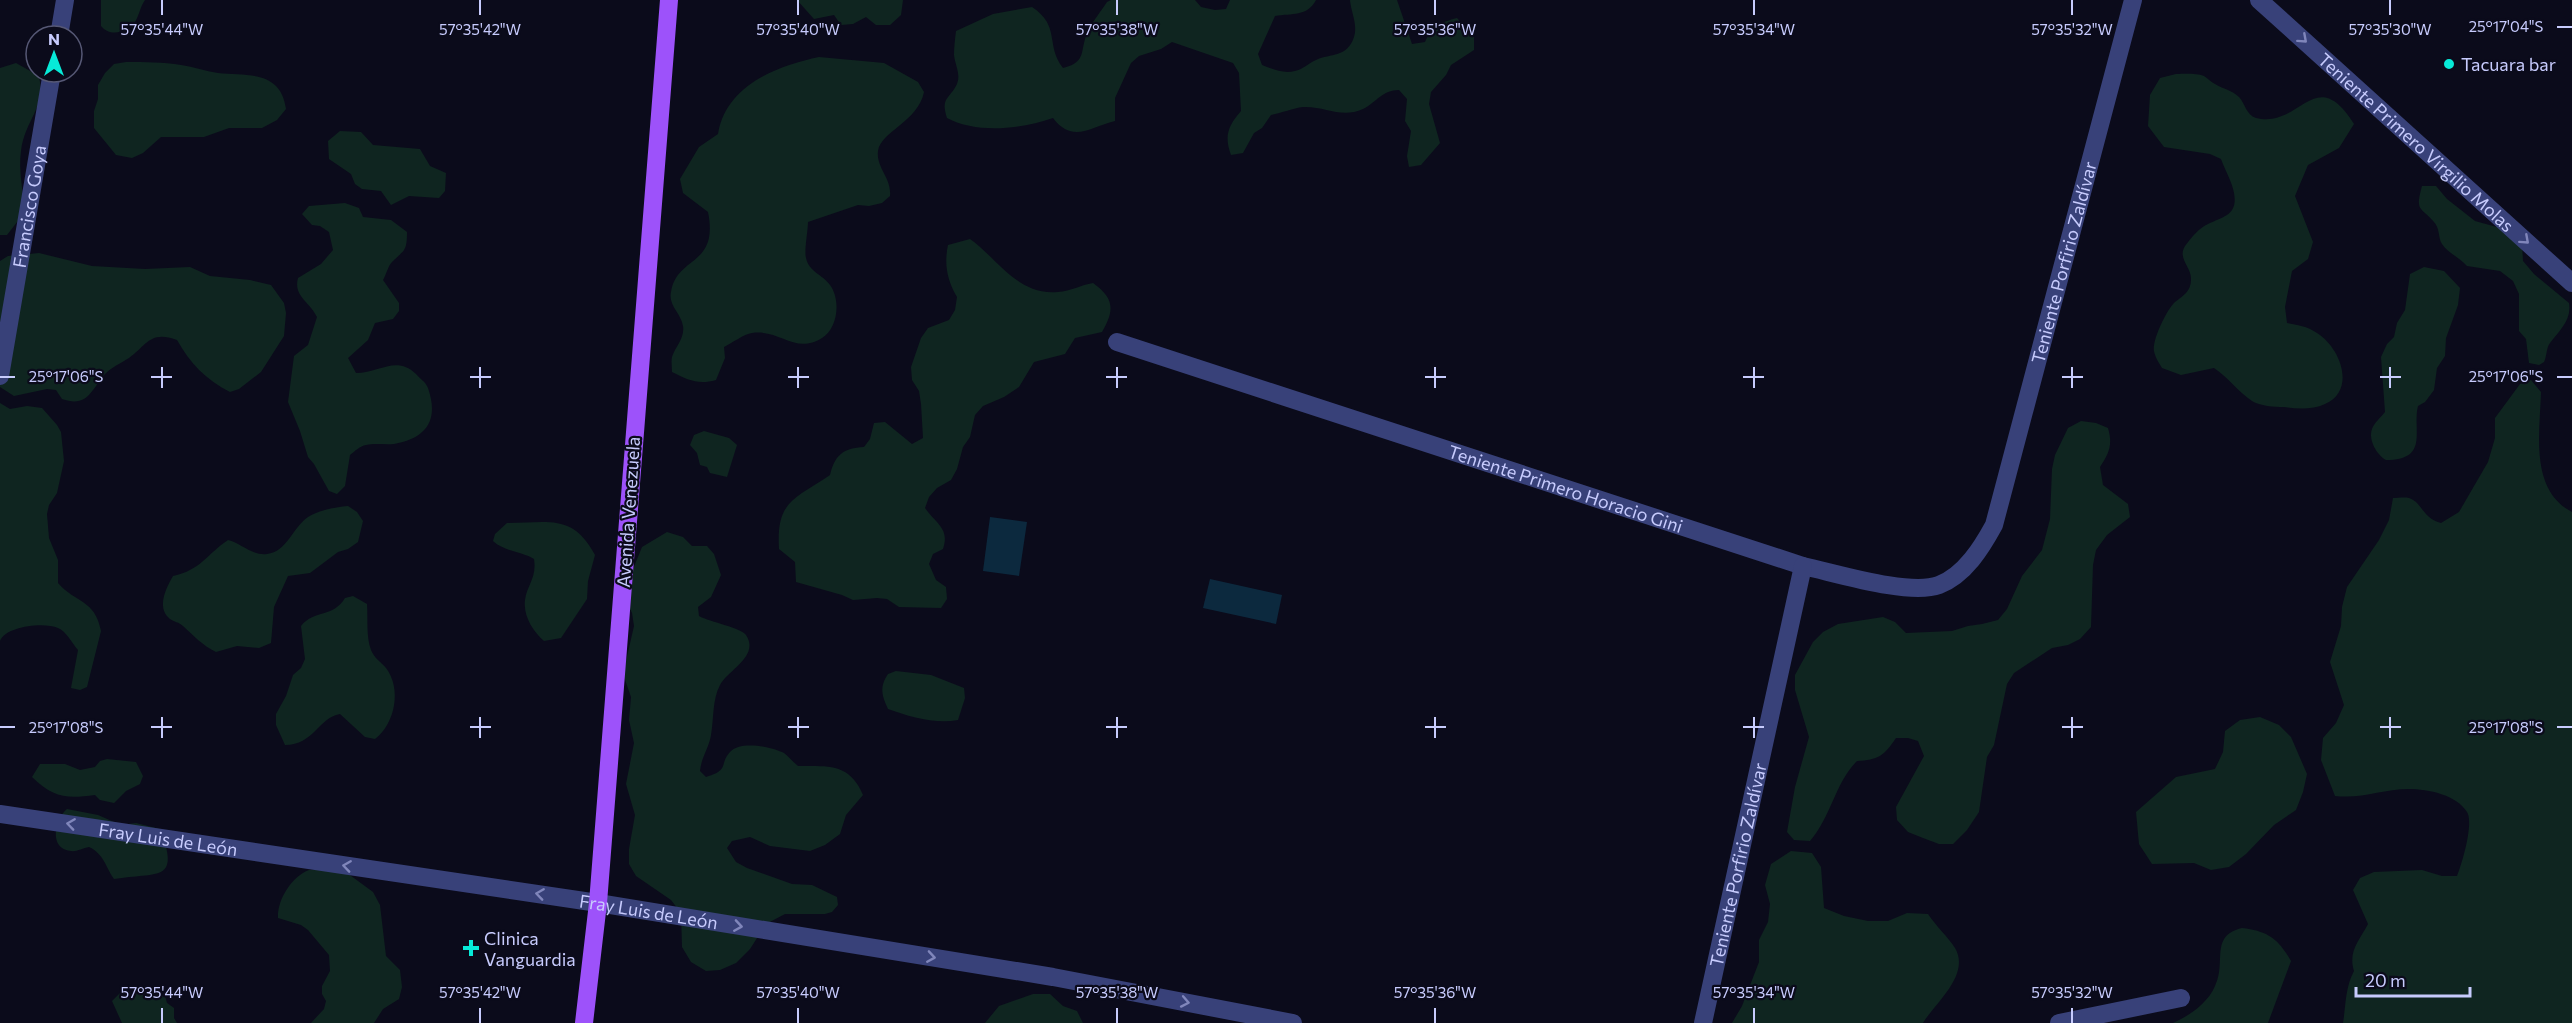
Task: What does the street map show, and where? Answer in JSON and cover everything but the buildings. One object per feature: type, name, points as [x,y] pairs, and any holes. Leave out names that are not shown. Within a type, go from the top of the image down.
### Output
[{"type":"main road","name":"Avenida Venezuela","points":[[584,1023],[598,903],[669,0]]},
{"type":"street","points":[[60,24],[65,0]]},
{"type":"street","name":"Teniente Porfirio Zaldívar","points":[[1994,525],[2133,0]]},
{"type":"street","name":"Teniente Primero Virgilio Molas","points":[[2259,0],[2572,283]]},
{"type":"street","name":"Francisco Goya","points":[[0,376],[50,84]]},
{"type":"street","name":"Teniente Primero Horacio Gini","points":[[1117,342],[1803,566],[1913,589],[1939,585],[1957,573],[1981,549],[1994,525]]},
{"type":"street","name":"Teniente Porfirio Zaldívar","points":[[1703,1023],[1803,566]]},
{"type":"street","name":"Fray Luis de León","points":[[0,814],[598,903],[1053,977],[1293,1023]]},
{"type":"street","points":[[2059,1023],[2181,998]]},
{"type":"green space","points":[[101,0],[145,0],[131,26],[123,31],[109,32],[101,26]]},
{"type":"green space","points":[[797,0],[903,0],[901,15],[890,25],[876,25],[866,17],[853,24],[841,25],[834,15],[814,19]]},
{"type":"green space","points":[[1111,0],[1195,0],[1201,7],[1215,10],[1226,9],[1230,0],[1316,0],[1304,12],[1275,16],[1258,54],[1262,65],[1282,71],[1298,70],[1316,60],[1343,52],[1351,44],[1355,23],[1350,0],[1397,0],[1412,44],[1425,42],[1438,26],[1457,18],[1474,37],[1474,50],[1451,65],[1446,75],[1431,92],[1429,104],[1440,143],[1421,165],[1409,167],[1407,156],[1411,131],[1405,121],[1407,99],[1399,90],[1388,92],[1355,112],[1303,107],[1271,115],[1262,128],[1254,133],[1243,153],[1231,155],[1228,132],[1241,111],[1239,73],[1233,63],[1172,42],[1161,49],[1139,56],[1131,63],[1115,98],[1115,121],[1090,130],[1075,132],[1068,130],[1060,126],[1053,118],[1027,125],[985,128],[947,118],[945,102],[958,80],[954,55],[956,31],[993,14],[1032,7],[1047,21],[1058,60],[1063,68],[1080,59],[1090,27],[1107,2]]},
{"type":"green space","points":[[819,57],[884,63],[918,82],[924,92],[915,111],[886,138],[878,151],[879,163],[889,184],[890,196],[882,203],[869,206],[858,205],[808,222],[806,258],[813,270],[830,285],[837,306],[832,328],[822,338],[804,344],[771,334],[752,333],[724,347],[725,358],[716,380],[698,382],[683,377],[672,372],[672,357],[681,338],[683,326],[671,301],[671,292],[681,272],[703,252],[708,243],[710,230],[708,212],[683,193],[680,179],[699,147],[718,134],[723,117],[742,90],[771,72]]},
{"type":"green space","points":[[126,62],[174,64],[218,73],[251,75],[270,81],[277,87],[283,96],[286,109],[277,120],[262,128],[229,128],[204,137],[161,137],[143,153],[132,158],[116,155],[94,128],[94,111],[98,99],[98,85],[105,73],[114,64]]},
{"type":"green space","points":[[16,63],[24,68],[24,84],[40,84],[40,87],[40,97],[26,130],[21,151],[24,213],[7,235],[0,235],[0,68]]},
{"type":"green space","points":[[2176,74],[2204,76],[2236,95],[2250,114],[2256,118],[2272,119],[2285,115],[2307,102],[2318,98],[2329,98],[2340,106],[2354,124],[2339,148],[2308,165],[2295,196],[2313,242],[2308,259],[2292,271],[2285,307],[2287,323],[2306,327],[2317,333],[2325,339],[2338,358],[2343,379],[2335,398],[2325,404],[2300,409],[2259,404],[2247,397],[2214,368],[2181,375],[2162,368],[2156,358],[2154,346],[2161,325],[2168,311],[2186,293],[2191,284],[2191,275],[2183,255],[2185,246],[2201,228],[2228,214],[2235,200],[2232,185],[2221,159],[2210,154],[2164,147],[2148,126],[2150,95],[2160,78]]},
{"type":"green space","points":[[340,131],[361,132],[373,145],[420,149],[430,166],[446,173],[445,191],[439,198],[409,196],[391,205],[381,191],[362,189],[355,184],[351,174],[329,159],[328,141]]},
{"type":"green space","points":[[2422,186],[2436,186],[2447,199],[2475,221],[2511,231],[2522,244],[2523,261],[2534,274],[2569,303],[2567,320],[2549,345],[2544,362],[2539,365],[2529,363],[2526,339],[2519,331],[2519,294],[2513,281],[2500,271],[2467,266],[2445,247],[2441,242],[2436,224],[2420,208]]},
{"type":"green space","points":[[345,203],[359,208],[363,217],[391,220],[407,232],[404,250],[391,264],[383,280],[399,303],[399,311],[393,319],[375,323],[368,340],[348,358],[356,373],[395,365],[409,369],[427,386],[432,409],[428,426],[415,437],[394,444],[364,446],[350,455],[345,486],[337,494],[329,491],[308,457],[288,402],[294,356],[308,345],[317,317],[298,290],[298,278],[321,264],[333,250],[329,232],[320,226],[312,225],[302,214],[309,206]]},
{"type":"green space","points":[[970,239],[1009,275],[1031,288],[1044,292],[1058,292],[1093,283],[1109,299],[1109,317],[1102,332],[1075,338],[1065,354],[1034,362],[1019,387],[1004,397],[983,406],[975,415],[970,437],[963,447],[957,469],[951,480],[937,488],[929,497],[925,508],[941,527],[945,536],[943,549],[933,554],[929,564],[936,580],[946,587],[947,599],[941,608],[899,607],[887,599],[877,598],[853,600],[796,582],[795,562],[779,549],[781,520],[790,503],[830,475],[834,462],[841,454],[851,449],[864,447],[870,439],[874,423],[885,422],[912,444],[923,438],[919,391],[912,380],[911,367],[921,338],[928,328],[949,320],[955,310],[957,297],[946,265],[948,245]]},
{"type":"green space","points":[[39,253],[92,266],[145,269],[190,267],[210,276],[250,280],[271,285],[284,303],[286,313],[284,336],[261,372],[239,389],[230,392],[199,370],[177,340],[161,337],[150,340],[129,358],[114,367],[83,399],[71,401],[62,399],[56,390],[47,389],[14,396],[0,387],[0,261],[8,256]]},
{"type":"green space","points":[[2424,267],[2444,271],[2460,288],[2458,305],[2446,338],[2445,356],[2437,368],[2434,390],[2425,402],[2418,406],[2414,449],[2409,455],[2400,459],[2386,460],[2377,451],[2371,438],[2373,427],[2385,412],[2381,357],[2387,344],[2394,337],[2397,323],[2405,310],[2410,274]]},
{"type":"green space","points":[[2531,380],[2541,392],[2539,441],[2543,474],[2558,502],[2572,512],[2572,1023],[2343,1023],[2347,990],[2354,971],[2353,952],[2368,924],[2353,890],[2360,878],[2374,872],[2422,870],[2442,876],[2457,876],[2469,825],[2467,812],[2456,801],[2425,790],[2409,789],[2345,797],[2335,796],[2321,760],[2323,738],[2336,723],[2344,705],[2330,662],[2341,626],[2342,607],[2347,587],[2379,540],[2389,520],[2393,498],[2414,500],[2430,518],[2441,523],[2459,512],[2488,462],[2495,438],[2495,418],[2520,384]]},
{"type":"green space","points":[[0,403],[10,409],[27,406],[42,408],[61,432],[64,461],[57,493],[49,505],[47,514],[49,538],[58,560],[58,583],[89,607],[101,631],[87,687],[80,690],[71,688],[78,650],[61,630],[44,625],[26,627],[10,632],[0,641]]},
{"type":"green space","points":[[2081,421],[2096,423],[2108,428],[2109,449],[2100,467],[2103,485],[2128,504],[2130,517],[2107,535],[2096,550],[2093,565],[2091,627],[2080,639],[2068,645],[2052,648],[2014,673],[2007,684],[1994,745],[1987,757],[1979,812],[1967,830],[1953,844],[1939,844],[1908,832],[1897,820],[1896,807],[1924,756],[1918,741],[1896,738],[1880,756],[1857,761],[1843,779],[1823,821],[1810,841],[1794,840],[1787,832],[1795,787],[1809,737],[1795,690],[1795,675],[1813,642],[1823,632],[1838,624],[1883,617],[1895,622],[1906,633],[1952,631],[1998,620],[2007,609],[2022,576],[2042,550],[2050,519],[2052,469],[2055,455],[2068,428]]},
{"type":"green space","points":[[704,431],[729,438],[737,445],[727,477],[710,473],[707,467],[700,465],[697,453],[690,445],[694,435]]},
{"type":"green space","points":[[348,506],[357,512],[363,521],[358,542],[338,552],[310,573],[288,576],[274,607],[271,643],[259,648],[237,646],[216,652],[166,614],[164,598],[173,576],[197,566],[228,540],[256,553],[267,554],[280,549],[308,517],[322,511]]},
{"type":"green space","points":[[547,522],[568,526],[578,532],[595,555],[588,581],[587,599],[561,638],[544,641],[530,623],[525,600],[533,576],[534,559],[493,541],[495,534],[507,523]]},
{"type":"green space","points":[[667,532],[683,537],[692,546],[707,546],[714,554],[721,575],[711,597],[698,607],[699,616],[743,632],[749,643],[746,656],[724,679],[717,691],[710,740],[700,771],[706,777],[718,772],[727,756],[735,748],[748,745],[764,747],[784,753],[798,766],[837,768],[852,777],[863,795],[846,815],[840,834],[825,845],[810,851],[770,846],[750,837],[732,841],[727,848],[736,862],[792,884],[812,885],[837,897],[838,905],[832,912],[825,914],[785,914],[766,924],[750,949],[736,963],[720,970],[706,971],[691,962],[682,947],[681,913],[671,900],[636,876],[629,864],[629,849],[635,815],[626,784],[634,743],[629,720],[631,697],[623,674],[634,626],[632,613],[625,598],[631,574],[642,547]]},
{"type":"green space","points":[[353,596],[367,604],[369,645],[376,658],[391,676],[394,686],[394,706],[387,725],[375,739],[365,737],[340,714],[326,721],[303,741],[285,745],[276,725],[276,714],[286,696],[293,675],[301,668],[305,659],[301,626],[312,617],[335,608],[345,598]]},
{"type":"green space","points":[[896,671],[931,675],[964,688],[965,698],[958,720],[923,719],[888,709],[882,687],[888,674]]},
{"type":"green space","points":[[2260,717],[2279,725],[2291,737],[2307,774],[2296,810],[2274,825],[2246,854],[2229,867],[2211,870],[2194,863],[2152,864],[2139,844],[2136,812],[2176,777],[2215,769],[2223,752],[2225,731],[2240,720]]},
{"type":"green space","points":[[107,759],[136,762],[143,776],[140,784],[126,791],[114,803],[100,800],[95,795],[68,797],[54,793],[32,777],[40,764],[65,764],[80,770],[95,767],[100,761]]},
{"type":"green space","points":[[67,809],[98,815],[121,825],[136,823],[160,829],[166,846],[168,859],[166,867],[161,872],[153,874],[114,879],[94,850],[89,847],[71,851],[59,845],[56,839],[57,826]]},
{"type":"green space","points":[[1791,851],[1812,853],[1821,867],[1824,908],[1844,916],[1868,921],[1888,921],[1907,913],[1928,914],[1952,944],[1959,958],[1955,979],[1923,1023],[1732,1023],[1742,1006],[1759,962],[1759,940],[1768,922],[1770,904],[1765,885],[1771,864]]},
{"type":"green space","points":[[309,870],[343,870],[373,892],[380,905],[386,956],[400,970],[402,987],[399,999],[383,1009],[374,1023],[311,1023],[324,1009],[326,1001],[322,994],[322,986],[330,971],[329,955],[308,930],[301,925],[278,918],[280,904],[291,883]]},
{"type":"green space","points":[[2242,928],[2258,931],[2271,937],[2291,961],[2268,1023],[2173,1023],[2191,1013],[2208,998],[2218,977],[2222,944],[2232,932]]},
{"type":"green space","points":[[121,992],[159,993],[165,996],[167,1003],[174,1008],[174,1018],[177,1023],[122,1023],[112,1001]]},
{"type":"green space","points":[[1033,994],[1050,994],[1063,1006],[1077,1011],[1083,1023],[985,1023],[999,1006]]},
{"type":"water","points":[[990,517],[1027,522],[1019,576],[983,571]]},
{"type":"water","points":[[1210,579],[1282,595],[1276,624],[1203,608]]},
{"type":"place","name":"Tacuara bar","points":[[2449,64]]},
{"type":"place","name":"Clinica Vanguardia","points":[[471,948]]}]
